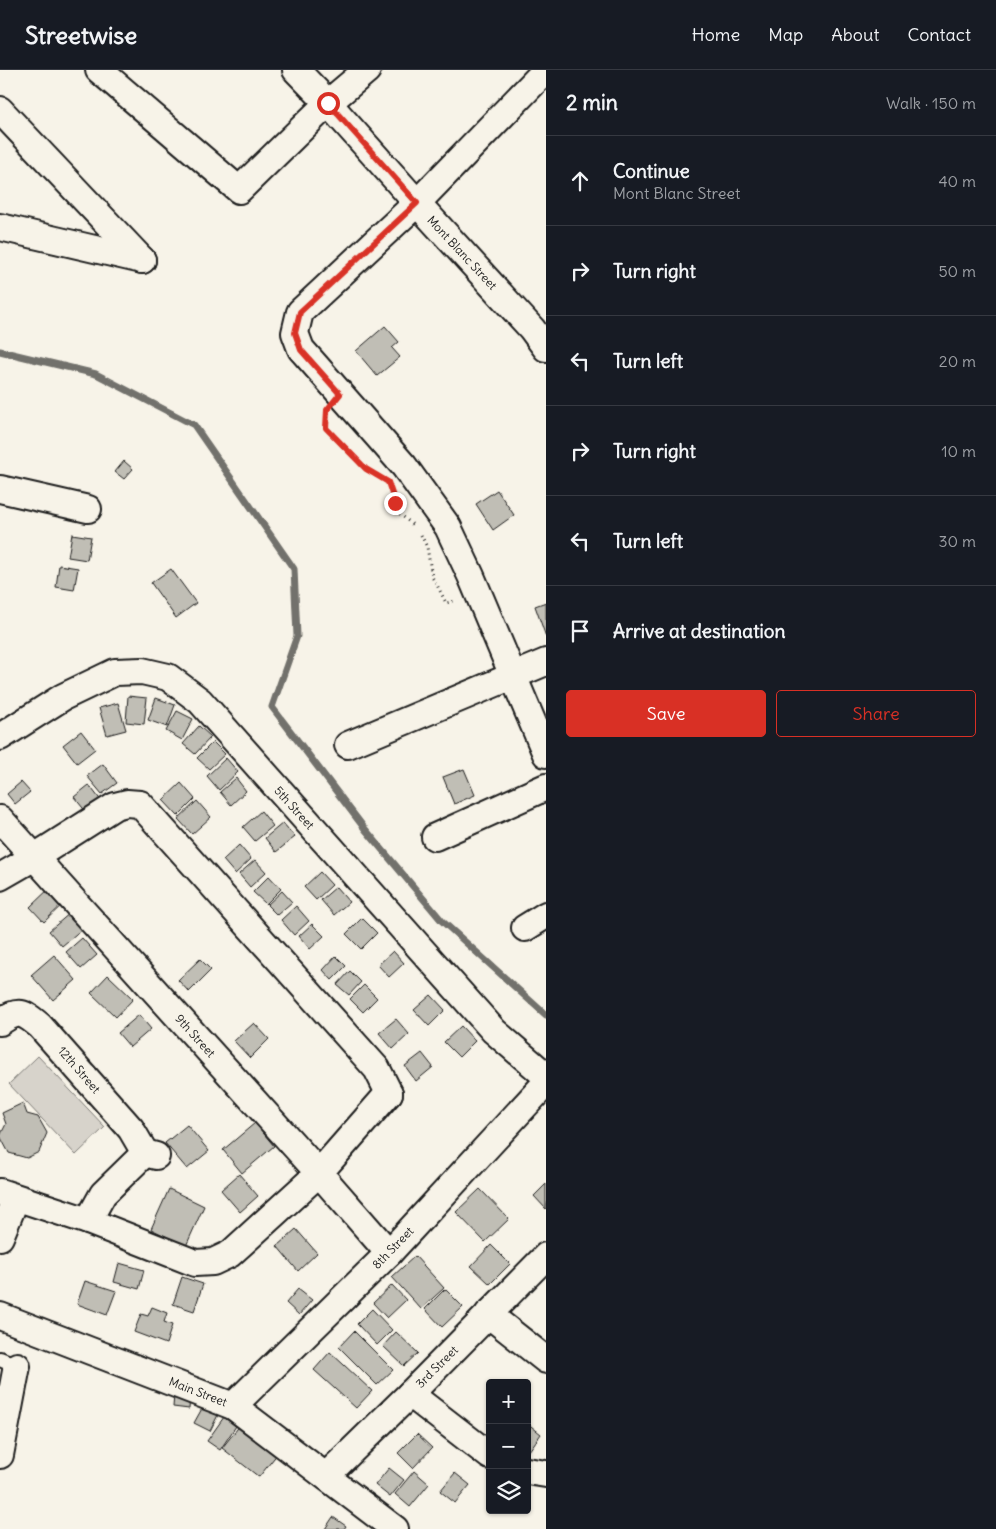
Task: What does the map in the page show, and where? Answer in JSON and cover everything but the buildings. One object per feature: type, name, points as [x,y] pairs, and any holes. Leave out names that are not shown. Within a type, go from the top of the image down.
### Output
[{"type":"street","points":[[99,70],[239,190],[328,103],[367,70]]},
{"type":"street","name":"Mont Blanc Street","points":[[296,70],[532,329],[546,348]]},
{"type":"street","points":[[546,70],[417,203],[300,312],[295,333],[301,350],[404,466],[448,527],[546,754]]},
{"type":"street","points":[[0,110],[142,260],[0,227]]},
{"type":"street","points":[[0,488],[88,509]]},
{"type":"street","points":[[348,745],[546,662]]},
{"type":"street","name":"5th Street","points":[[0,737],[63,697],[115,672],[142,671],[168,677],[200,701],[494,1031],[546,1076]]},
{"type":"street","points":[[435,837],[546,788]]},
{"type":"street","points":[[0,877],[115,806],[127,802],[140,804],[377,1069],[394,1094],[319,1173],[230,1254],[213,1262],[195,1263],[88,1221],[8,1195],[0,1237]]},
{"type":"street","name":"9th Street","points":[[0,819],[389,1253]]},
{"type":"street","name":"12th Street","points":[[0,1022],[13,1014],[20,1014],[27,1015],[40,1026],[131,1129],[150,1154],[103,1194],[88,1221]]},
{"type":"street","name":"8th Street","points":[[233,1406],[389,1253],[546,1083]]},
{"type":"street","name":"3rd Street","points":[[326,1476],[546,1256]]},
{"type":"street","points":[[488,1314],[546,1360]]},
{"type":"street","name":"Main Street","points":[[0,1316],[233,1406],[395,1529]]},
{"type":"street","points":[[0,1456],[8,1362]]},
{"type":"street","points":[[410,1394],[486,1453]]},
{"type":"street","points":[[531,1472],[546,1474]]},
{"type":"path","points":[[340,394],[327,410],[326,428],[366,469],[381,478]]},
{"type":"path","points":[[390,489],[400,514],[418,529],[427,547],[432,578],[446,604],[478,593]]},
{"type":"shaded area","points":[[38,1056],[105,1127],[76,1155],[9,1084]]},
{"type":"waterway","points":[[0,351],[96,374],[194,425],[294,569],[297,636],[272,707],[365,829],[442,921],[546,1015]]},
{"type":"route","points":[[328,103],[417,203],[300,312],[295,333],[301,350],[340,394],[327,410],[326,428],[366,469],[388,482],[395,503]]}]
